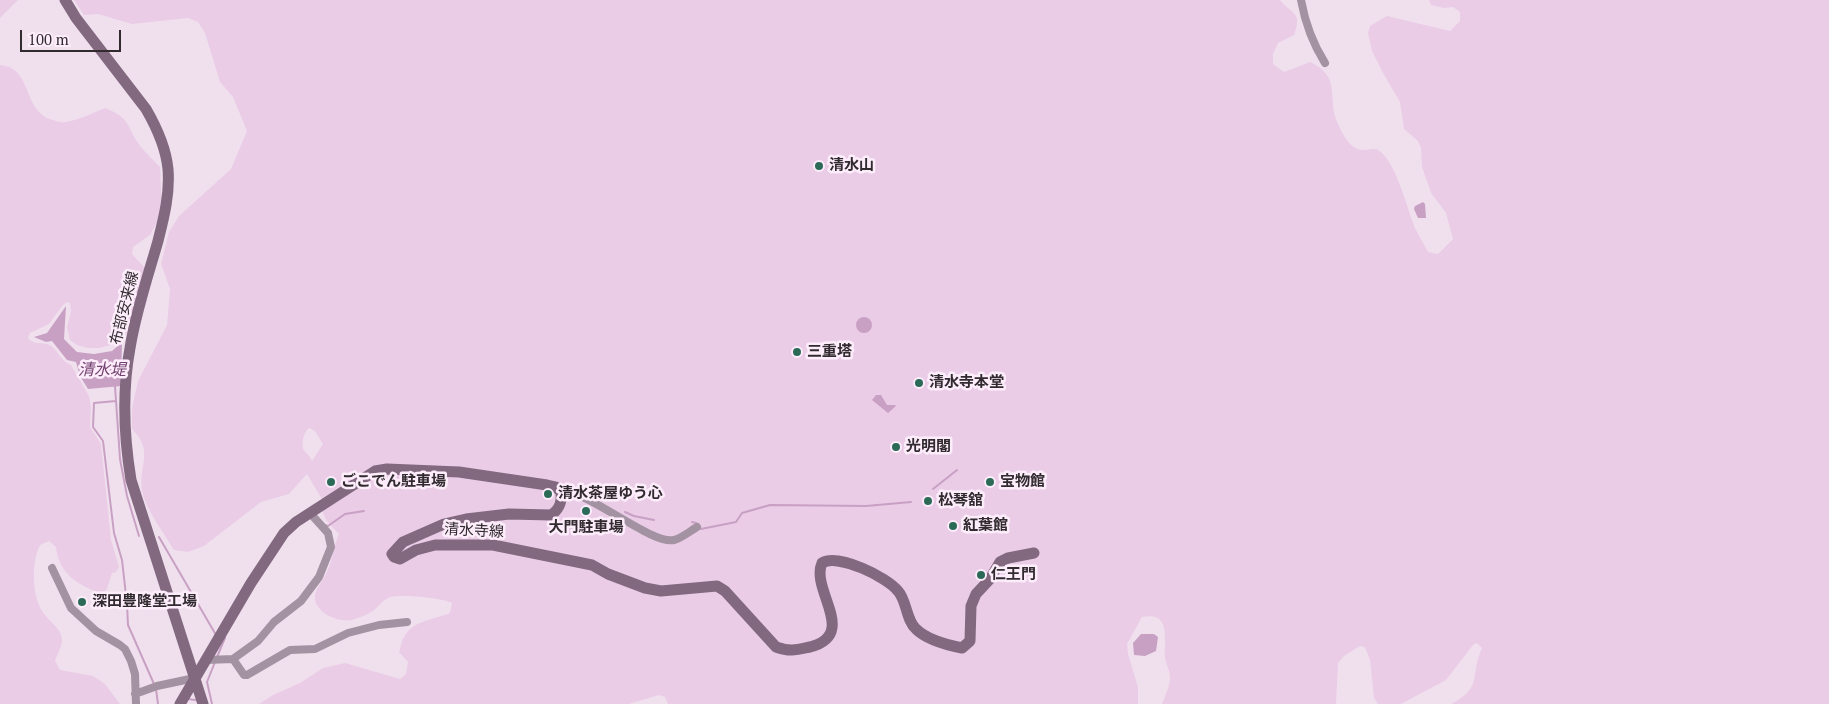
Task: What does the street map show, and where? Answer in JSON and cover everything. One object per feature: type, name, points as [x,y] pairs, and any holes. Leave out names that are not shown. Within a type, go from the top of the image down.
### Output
[{"type":"main road","name":"布部安来線","points":[[65,0],[76,18],[146,109],[160,137],[168,168],[166,209],[130,347],[126,403],[126,449],[131,480],[203,704]]},
{"type":"main road","points":[[180,704],[251,583],[284,533],[296,522],[366,475],[387,469],[459,472],[547,485],[559,489]]},
{"type":"main road","name":"清水寺線","points":[[559,489],[561,492],[560,507],[551,515],[509,514],[466,519],[444,524],[403,542],[392,554],[400,559],[416,550],[435,545],[493,545],[592,565],[608,574],[645,588],[662,590],[717,586],[724,591],[776,647],[787,651],[820,644],[825,641],[832,629],[832,619],[820,573],[822,563],[825,561],[834,560],[855,566],[886,581],[897,589],[903,598],[913,626],[917,630],[948,645],[962,648],[970,641],[970,606],[976,594],[990,579],[997,566],[1005,560],[1034,553]]},
{"type":"street","points":[[1302,0],[1307,24],[1318,53],[1325,63]]},
{"type":"street","points":[[559,489],[569,490],[582,496],[646,532],[666,540],[675,540],[697,527]]},
{"type":"street","points":[[206,660],[233,659],[258,641],[274,622],[300,601],[319,577],[331,547],[328,533],[310,513]]},
{"type":"street","points":[[52,568],[71,608],[96,631],[125,649],[132,661],[135,674],[136,704]]},
{"type":"street","points":[[233,659],[244,675],[247,675],[290,650],[315,649],[348,633],[379,625],[407,622]]},
{"type":"street","points":[[135,694],[157,686],[195,679]]},
{"type":"shaded area","points":[[0,0],[18,0],[0,18]]},
{"type":"shaded area","points":[[74,0],[1280,0],[1295,14],[1297,22],[1294,35],[1278,43],[1273,54],[1273,64],[1284,72],[1310,62],[1327,74],[1332,89],[1335,115],[1344,136],[1354,147],[1363,150],[1377,149],[1387,158],[1397,177],[1412,220],[1428,252],[1438,254],[1453,239],[1446,213],[1431,193],[1422,167],[1421,148],[1418,141],[1404,129],[1400,102],[1372,51],[1368,33],[1370,26],[1387,16],[1450,31],[1460,21],[1460,12],[1453,7],[1444,8],[1431,5],[1429,0],[1829,0],[1829,704],[1451,704],[1468,692],[1472,686],[1482,648],[1477,643],[1473,645],[1446,680],[1401,704],[1378,704],[1374,698],[1370,660],[1365,647],[1360,646],[1344,656],[1338,663],[1336,704],[1162,704],[1170,680],[1165,658],[1165,635],[1162,622],[1158,618],[1151,616],[1142,617],[1127,644],[1128,654],[1138,687],[1138,704],[668,704],[665,697],[659,695],[629,704],[259,704],[273,695],[300,683],[323,668],[345,663],[400,679],[406,674],[408,662],[399,652],[402,640],[408,631],[424,621],[450,613],[452,603],[422,597],[396,596],[383,601],[368,614],[352,620],[339,619],[325,614],[316,604],[316,591],[328,570],[339,534],[324,516],[323,501],[307,474],[289,494],[261,502],[204,546],[188,552],[174,550],[161,530],[143,495],[144,453],[139,438],[132,429],[132,408],[138,381],[167,325],[170,289],[161,264],[169,232],[179,216],[231,169],[247,131],[233,97],[220,82],[205,33],[198,22],[188,18],[132,24],[98,14],[84,15]],"holes":[[[309,428],[312,429],[323,444],[312,461],[303,449],[304,435]]]},
{"type":"shaded area","points":[[0,65],[11,68],[18,74],[36,108],[43,115],[53,120],[70,121],[105,108],[114,112],[125,120],[141,147],[160,167],[162,213],[150,235],[133,247],[132,254],[146,269],[129,331],[111,345],[88,348],[77,345],[70,340],[67,327],[71,312],[70,303],[67,302],[49,324],[30,333],[28,338],[32,342],[47,344],[54,348],[71,365],[89,396],[91,407],[90,427],[101,444],[111,540],[119,567],[116,572],[112,573],[107,589],[103,593],[94,591],[79,583],[66,572],[61,564],[56,547],[49,541],[40,545],[35,561],[34,581],[37,601],[48,619],[57,627],[61,634],[61,647],[55,661],[60,670],[93,676],[105,684],[120,704],[0,704]]},
{"type":"water","points":[[1423,202],[1425,204],[1426,218],[1418,218],[1414,209],[1415,206]]},
{"type":"water","name":"清水堤","points":[[66,306],[64,339],[77,352],[94,354],[112,351],[122,342],[121,386],[88,389],[80,376],[76,362],[67,360],[52,341],[46,342],[34,337],[47,333]]},
{"type":"water","points":[[864,317],[870,319],[872,325],[870,331],[864,333],[858,331],[856,325],[858,319]]},
{"type":"water","points":[[876,395],[881,395],[887,405],[896,406],[888,413],[872,400]]},
{"type":"water","points":[[1141,634],[1154,634],[1158,637],[1156,651],[1145,656],[1134,655],[1133,643]]},
{"type":"waterway","points":[[115,386],[120,459],[127,496],[139,536]]},
{"type":"waterway","points":[[116,401],[94,403],[93,427],[103,441],[114,533],[122,560],[128,625],[154,684]]},
{"type":"waterway","points":[[933,489],[957,470]]},
{"type":"waterway","points":[[692,522],[696,523],[701,529],[736,522],[742,513],[770,505],[866,506],[911,502]]},
{"type":"waterway","points":[[325,525],[328,526],[345,514],[364,511]]},
{"type":"waterway","points":[[625,512],[654,520]]},
{"type":"waterway","points":[[159,537],[216,635]]},
{"type":"waterway","points":[[222,645],[225,638]]},
{"type":"waterway","points":[[217,657],[222,645]]},
{"type":"waterway","points":[[212,704],[207,682],[215,662]]},
{"type":"waterway","points":[[156,689],[158,704]]},
{"type":"waterway","points":[[188,699],[195,700]]},
{"type":"place","name":"清水山","points":[[819,166]]},
{"type":"place","name":"三重塔","points":[[797,352]]},
{"type":"place","name":"清水寺本堂","points":[[919,383]]},
{"type":"place","name":"光明閣","points":[[896,447]]},
{"type":"place","name":"ごこでん駐車場","points":[[331,482]]},
{"type":"place","name":"宝物館","points":[[990,482]]},
{"type":"place","name":"清水茶屋ゆう心","points":[[548,494]]},
{"type":"place","name":"松琴舘","points":[[928,501]]},
{"type":"place","name":"大門駐車場","points":[[586,511]]},
{"type":"place","name":"紅葉館","points":[[953,526]]},
{"type":"place","name":"仁王門","points":[[981,575]]},
{"type":"place","name":"深田豊隆堂工場","points":[[82,602]]}]
